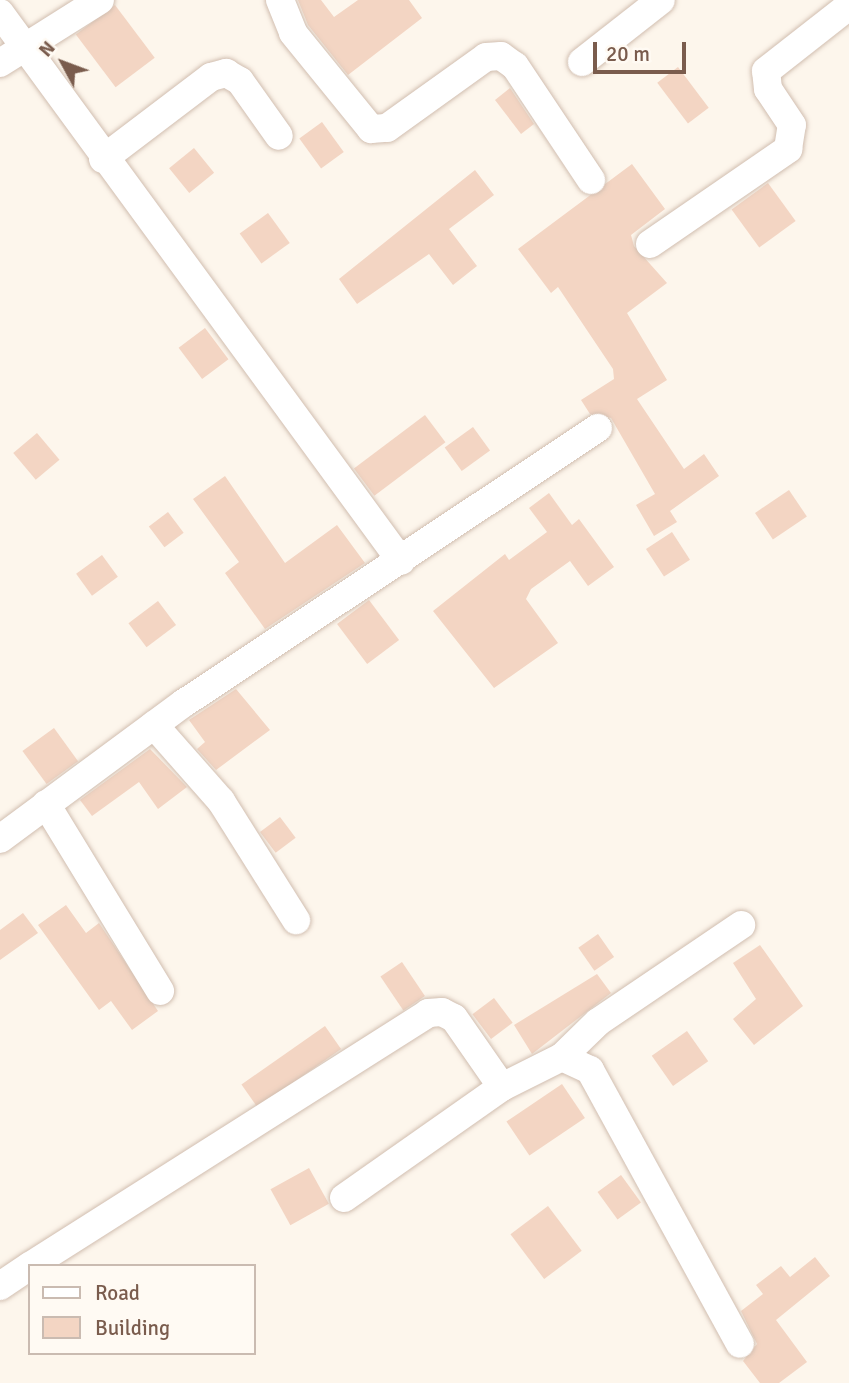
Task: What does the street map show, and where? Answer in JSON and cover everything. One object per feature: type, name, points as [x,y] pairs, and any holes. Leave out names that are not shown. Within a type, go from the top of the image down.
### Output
[{"type":"street","points":[[0,63],[100,0]]},
{"type":"street","points":[[281,0],[293,33],[371,129],[387,128],[486,57],[501,56],[516,66],[592,180]]},
{"type":"street","points":[[582,62],[661,0]]},
{"type":"street","points":[[650,244],[788,149],[792,125],[768,89],[766,71],[849,5]]},
{"type":"street","points":[[0,13],[103,159],[272,379],[401,561]]},
{"type":"street","points":[[103,159],[211,77],[226,73],[240,81],[279,136]]},
{"type":"street","points":[[0,839],[154,724],[598,428]]},
{"type":"street","points":[[154,724],[220,801],[296,920]]},
{"type":"street","points":[[46,804],[160,991]]},
{"type":"street","points":[[344,1198],[502,1087],[562,1057],[598,1022],[741,925]]},
{"type":"street","points":[[33,1264],[428,1013],[454,1018],[502,1087]]},
{"type":"street","points":[[562,1057],[590,1070],[740,1343]]},
{"type":"street","points":[[0,1286],[28,1267]]},
{"type":"building","points":[[298,0],[321,0],[334,17],[358,0],[409,0],[422,18],[348,75],[308,25]]},
{"type":"building","points":[[115,5],[155,58],[116,87],[76,34]]},
{"type":"building","points":[[678,67],[709,108],[688,123],[657,83]]},
{"type":"building","points":[[510,88],[534,124],[521,134],[495,100]]},
{"type":"building","points":[[322,122],[344,152],[321,168],[299,138]]},
{"type":"building","points":[[194,148],[214,173],[189,193],[169,168]]},
{"type":"building","points":[[632,164],[665,209],[631,235],[634,246],[667,283],[627,313],[667,380],[637,399],[684,469],[704,454],[719,476],[670,511],[677,522],[654,536],[636,505],[655,494],[611,418],[590,414],[581,400],[614,379],[613,369],[558,287],[551,293],[518,249]]},
{"type":"building","points":[[475,170],[494,195],[449,229],[477,266],[453,285],[429,254],[357,304],[339,279]]},
{"type":"building","points":[[768,183],[796,221],[759,247],[732,209]]},
{"type":"building","points":[[268,213],[290,243],[261,264],[240,234]]},
{"type":"building","points":[[205,328],[228,359],[202,379],[179,348]]},
{"type":"building","points":[[425,415],[445,442],[374,496],[354,469]]},
{"type":"building","points":[[473,427],[490,450],[462,471],[445,448]]},
{"type":"building","points":[[37,433],[59,460],[36,480],[13,453]]},
{"type":"building","points":[[225,476],[285,563],[337,525],[365,563],[265,629],[225,573],[239,562],[193,499]]},
{"type":"building","points":[[789,490],[807,517],[773,539],[755,513]]},
{"type":"building","points":[[549,493],[572,525],[579,519],[614,567],[588,586],[570,561],[531,589],[526,599],[558,643],[494,688],[433,611],[505,554],[509,560],[547,532],[529,508]]},
{"type":"building","points":[[168,512],[184,533],[164,547],[149,526]]},
{"type":"building","points":[[672,532],[690,560],[664,577],[646,549]]},
{"type":"building","points":[[102,555],[118,577],[92,596],[76,574]]},
{"type":"building","points":[[369,600],[399,640],[367,664],[337,624]]},
{"type":"building","points":[[158,601],[176,625],[147,647],[128,623]]},
{"type":"building","points":[[236,689],[270,730],[216,770],[197,749],[205,742],[189,720]]},
{"type":"building","points":[[54,728],[78,761],[47,784],[22,751]]},
{"type":"building","points":[[150,749],[187,787],[158,809],[139,782],[92,816],[80,800]]},
{"type":"building","points":[[280,817],[296,838],[276,853],[260,832]]},
{"type":"building","points":[[66,905],[86,933],[99,923],[158,1011],[132,1030],[111,1001],[99,1010],[38,925]]},
{"type":"building","points":[[23,913],[38,933],[0,960],[0,930]]},
{"type":"building","points":[[598,934],[614,957],[594,971],[578,948]]},
{"type":"building","points":[[760,945],[803,1006],[754,1045],[733,1019],[756,999],[733,963]]},
{"type":"building","points":[[402,962],[425,996],[403,1011],[380,977]]},
{"type":"building","points":[[597,974],[611,993],[532,1054],[514,1025]]},
{"type":"building","points":[[494,998],[513,1023],[491,1039],[472,1014]]},
{"type":"building","points":[[325,1026],[341,1049],[258,1107],[241,1085]]},
{"type":"building","points":[[687,1031],[708,1061],[673,1086],[652,1056]]},
{"type":"building","points":[[562,1084],[585,1118],[529,1155],[506,1121]]},
{"type":"building","points":[[309,1168],[329,1204],[290,1225],[271,1189]]},
{"type":"building","points":[[621,1175],[641,1203],[618,1220],[598,1192]]},
{"type":"building","points":[[548,1206],[582,1251],[544,1279],[510,1234]]},
{"type":"building","points":[[815,1257],[830,1276],[776,1320],[807,1362],[779,1383],[760,1383],[743,1361],[757,1344],[741,1311],[763,1294],[756,1285],[781,1266],[790,1277]]}]
